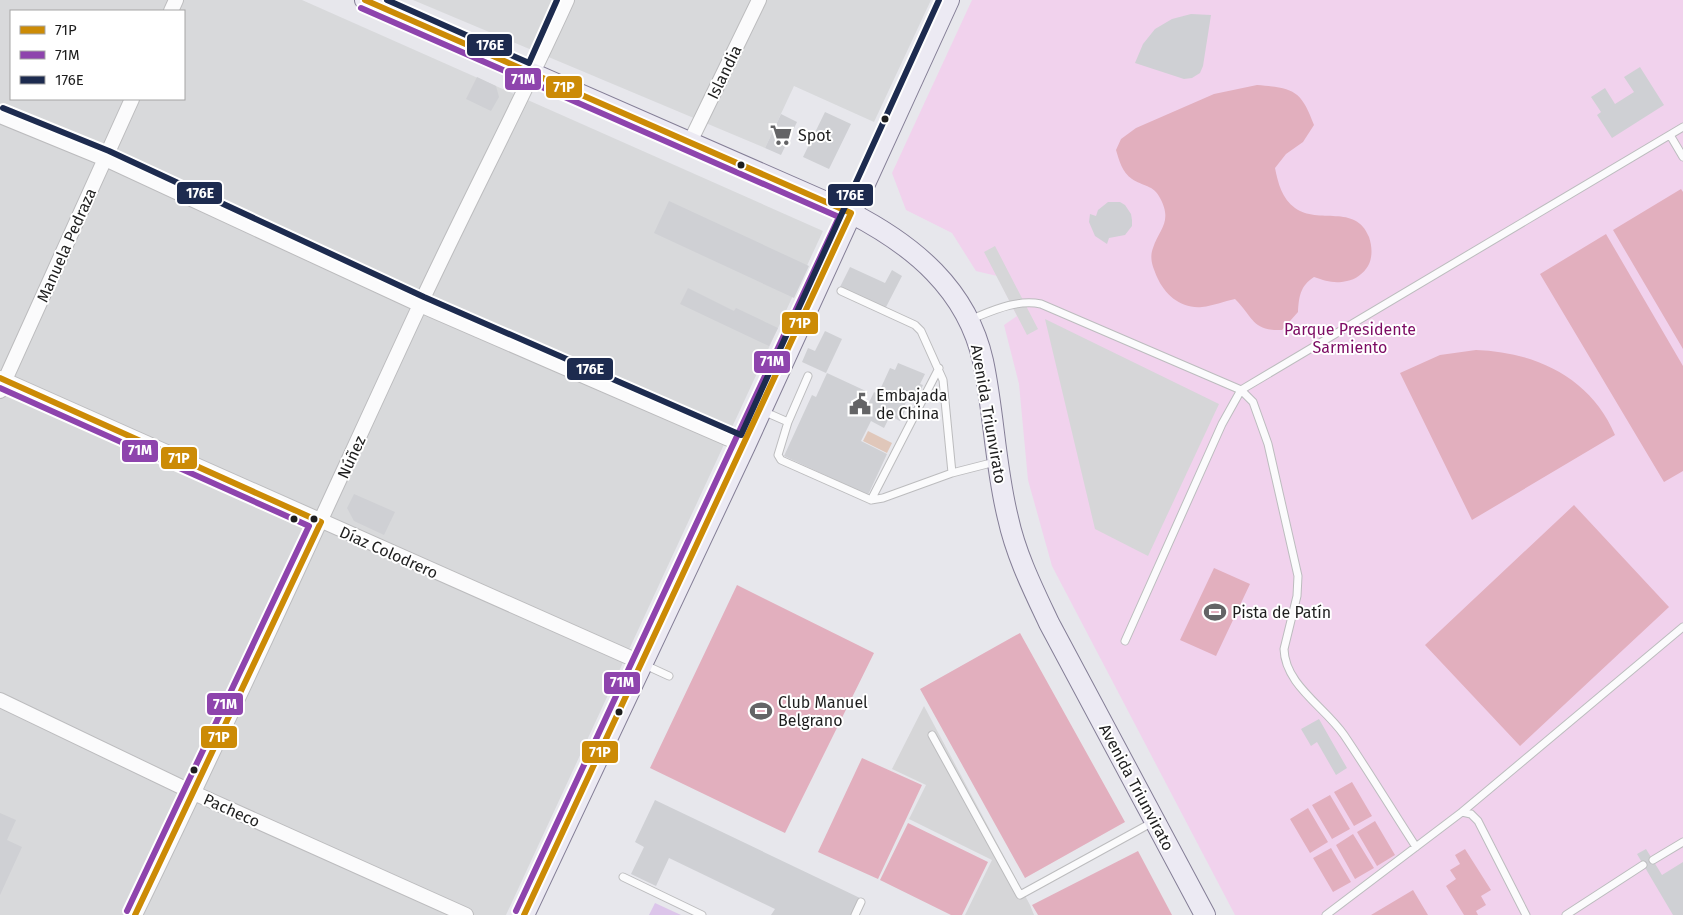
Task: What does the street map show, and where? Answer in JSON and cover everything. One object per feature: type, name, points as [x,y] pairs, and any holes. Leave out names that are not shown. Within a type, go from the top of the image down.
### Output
[{"type":"main road","name":"Avenida Triunvirato","points":[[365,0],[390,5],[533,74],[689,144],[852,213],[894,236],[914,252],[944,283],[968,320],[982,359],[1008,518],[1028,577],[1049,623],[1205,915]]},
{"type":"main road","points":[[524,915],[745,446],[949,0]]},
{"type":"street","name":"Núñez","points":[[135,915],[321,522],[420,305],[533,74],[567,0]]},
{"type":"street","name":"Islandia","points":[[689,144],[759,0]]},
{"type":"street","name":"Manuela Pedraza","points":[[2,383],[132,100]]},
{"type":"street","points":[[0,116],[105,159],[420,305],[745,446]]},
{"type":"street","name":"Díaz Colodrero","points":[[2,383],[642,663]]},
{"type":"street","name":"Pacheco","points":[[0,700],[194,793],[466,915]]},
{"type":"lane","points":[[1125,641],[1222,424],[1241,390],[1683,127]]},
{"type":"lane","points":[[1670,135],[1683,157]]},
{"type":"lane","points":[[841,291],[915,325],[925,337],[938,368],[945,393],[952,473]]},
{"type":"lane","points":[[968,320],[1011,304],[1030,302],[1041,304],[1241,390],[1253,402],[1268,444],[1298,576],[1297,596],[1284,649],[1284,657],[1297,682],[1343,733],[1416,848]]},
{"type":"lane","points":[[871,500],[938,368]]},
{"type":"lane","points":[[808,376],[788,422],[778,455],[781,460],[871,500],[883,498],[952,473],[998,461]]},
{"type":"lane","points":[[761,410],[788,422]]},
{"type":"lane","points":[[1326,915],[1462,812],[1683,627]]},
{"type":"lane","points":[[642,663],[669,676]]},
{"type":"lane","points":[[932,735],[1020,895],[1155,820]]},
{"type":"lane","points":[[1462,812],[1471,814],[1478,821],[1526,915]]},
{"type":"lane","points":[[1653,860],[1683,842]]},
{"type":"lane","points":[[1566,915],[1643,866]]},
{"type":"lane","points":[[623,878],[702,915]]},
{"type":"lane","points":[[855,915],[861,902]]},
{"type":"shaded area","points":[[0,0],[302,0],[823,231],[506,915],[0,915]]},
{"type":"shaded area","points":[[413,0],[931,0],[874,122],[794,86],[765,148]]},
{"type":"shaded area","points":[[1257,85],[1280,88],[1295,93],[1305,104],[1314,125],[1303,142],[1286,154],[1275,168],[1279,185],[1287,200],[1304,213],[1346,217],[1355,221],[1363,227],[1369,237],[1371,248],[1371,259],[1368,266],[1356,278],[1338,282],[1314,277],[1309,280],[1301,292],[1298,312],[1282,330],[1272,330],[1259,326],[1235,299],[1194,307],[1181,303],[1164,290],[1151,259],[1153,248],[1164,225],[1164,206],[1154,191],[1148,186],[1132,179],[1126,173],[1121,166],[1116,150],[1121,139],[1136,128],[1214,94]]},
{"type":"shaded area","points":[[1681,189],[1683,192],[1683,349],[1613,230]]},
{"type":"shaded area","points":[[1606,234],[1683,366],[1683,471],[1664,482],[1540,274]]},
{"type":"shaded area","points":[[995,246],[1038,329],[1027,335],[984,252]]},
{"type":"shaded area","points":[[1045,319],[1219,404],[1148,556],[1095,529]]},
{"type":"shaded area","points":[[1476,350],[1520,356],[1559,372],[1592,398],[1605,415],[1615,435],[1472,520],[1400,373],[1440,355]]},
{"type":"shaded area","points":[[868,431],[892,443],[887,453],[863,441]]},
{"type":"shaded area","points":[[1574,505],[1669,607],[1520,746],[1425,645]]},
{"type":"shaded area","name":"Pista de Patín","points":[[1214,568],[1250,584],[1216,656],[1180,640]]},
{"type":"shaded area","name":"Club Manuel Belgrano","points":[[737,585],[874,653],[785,833],[650,768]]},
{"type":"shaded area","points":[[1020,633],[1125,822],[1025,878],[920,689]]},
{"type":"shaded area","points":[[924,706],[1034,915],[965,915],[992,860],[909,819],[926,785],[892,769]]},
{"type":"shaded area","points":[[862,758],[922,785],[878,879],[818,852]]},
{"type":"shaded area","points":[[1352,782],[1372,816],[1354,826],[1334,792]]},
{"type":"shaded area","points":[[1330,795],[1350,829],[1332,839],[1312,805]]},
{"type":"shaded area","points":[[1308,808],[1328,842],[1310,853],[1290,819]]},
{"type":"shaded area","points":[[1375,821],[1395,855],[1377,866],[1357,832]]},
{"type":"shaded area","points":[[908,823],[988,862],[962,915],[951,915],[880,880]]},
{"type":"shaded area","points":[[1353,834],[1374,868],[1355,879],[1336,845]]},
{"type":"shaded area","points":[[1331,848],[1351,882],[1333,892],[1313,858]]},
{"type":"shaded area","points":[[1465,849],[1491,890],[1481,896],[1486,905],[1476,911],[1478,915],[1464,915],[1446,886],[1456,879],[1450,870],[1460,864],[1455,855]]},
{"type":"shaded area","points":[[1138,851],[1172,915],[1038,915],[1032,905]]},
{"type":"shaded area","points":[[1413,890],[1428,915],[1371,915]]},
{"type":"shaded area","points":[[655,903],[681,915],[649,915]]},
{"type":"green space","name":"Parque Presidente Sarmiento","points":[[972,0],[1683,0],[1683,915],[1235,915],[1052,566],[1028,480],[1019,384],[1004,325],[1017,316],[997,276],[976,271],[952,233],[906,210],[892,173]]},
{"type":"building","points":[[1191,14],[1211,15],[1203,66],[1200,73],[1192,78],[1184,79],[1135,63],[1143,44],[1155,29],[1172,19]]},
{"type":"building","points":[[1640,67],[1664,105],[1612,138],[1597,115],[1601,112],[1591,97],[1605,88],[1615,104],[1634,92],[1624,77]]},
{"type":"building","points":[[477,77],[496,86],[499,97],[491,111],[466,99]]},
{"type":"building","points":[[825,112],[851,124],[829,169],[803,157]]},
{"type":"building","name":"Spot","points":[[781,114],[797,122],[781,155],[765,148]]},
{"type":"building","points":[[669,201],[809,266],[794,298],[654,233]]},
{"type":"building","points":[[1108,202],[1120,202],[1125,205],[1131,214],[1132,226],[1125,235],[1109,238],[1107,244],[1095,236],[1089,222],[1090,214],[1096,216],[1098,210]]},
{"type":"building","points":[[850,267],[885,283],[892,270],[902,276],[885,309],[840,287]]},
{"type":"building","points":[[688,288],[734,311],[736,308],[778,328],[769,346],[680,304]]},
{"type":"building","points":[[825,331],[842,339],[826,373],[802,362],[808,348],[815,351]]},
{"type":"building","points":[[898,363],[925,374],[920,384],[923,385],[918,396],[908,392],[905,398],[908,399],[903,408],[906,409],[900,421],[890,416],[884,428],[871,421],[861,441],[887,454],[868,495],[784,456],[812,395],[816,397],[827,373],[868,392],[861,406],[856,404],[854,409],[864,413],[874,392],[878,394],[890,368],[895,370]]},
{"type":"building","points":[[354,494],[395,512],[384,535],[354,521],[347,508]]},
{"type":"building","points":[[1319,719],[1347,768],[1336,775],[1317,742],[1311,746],[1301,729]]},
{"type":"building","points":[[655,800],[860,898],[852,915],[771,915],[775,909],[669,858],[656,886],[631,874],[644,847],[635,842]]},
{"type":"building","points":[[0,813],[16,820],[7,840],[22,847],[0,895]]},
{"type":"building","points":[[1646,849],[1662,875],[1683,862],[1683,915],[1673,915],[1637,854]]},
{"type":"transit line","name":"71P","points":[[365,0],[851,213],[524,915]]},
{"type":"transit line","name":"176E","points":[[387,0],[529,63],[557,0]]},
{"type":"transit line","name":"176E","points":[[3,108],[109,151],[424,297],[741,435],[939,0]]},
{"type":"transit line","name":"71M","points":[[361,8],[839,217],[516,911]]},
{"type":"transit line","name":"71P","points":[[0,378],[321,522],[135,915]]},
{"type":"transit line","name":"71M","points":[[0,388],[309,526],[127,911]]},
{"type":"place","name":"Spot","points":[[781,135]]},
{"type":"place","name":"Embajada de China","points":[[860,404]]},
{"type":"place","name":"Pista de Patín","points":[[1215,612]]},
{"type":"place","name":"Club Manuel Belgrano","points":[[761,711]]}]
